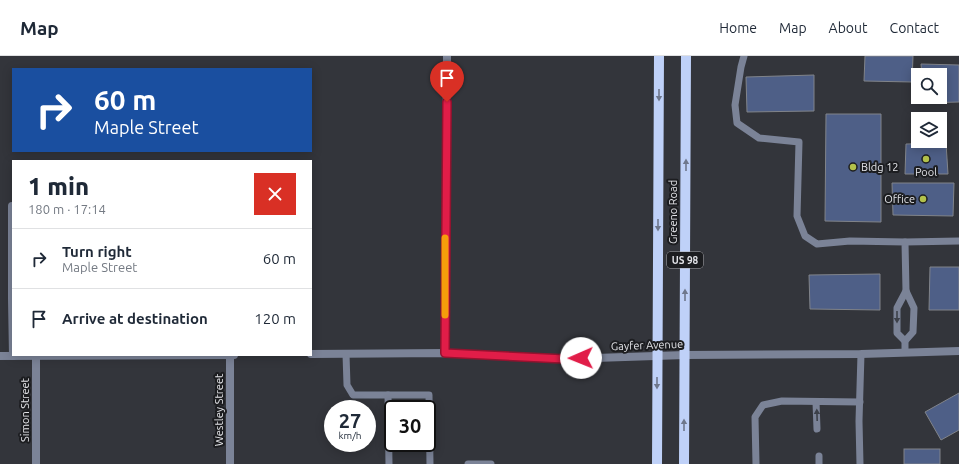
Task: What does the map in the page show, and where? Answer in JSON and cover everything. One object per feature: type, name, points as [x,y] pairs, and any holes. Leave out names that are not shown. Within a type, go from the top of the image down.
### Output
[{"type":"main road","name":"Greeno Road","points":[[657,464],[659,56]]},
{"type":"main road","name":"Greeno Road","points":[[684,464],[686,56]]},
{"type":"street","points":[[445,353],[447,56]]},
{"type":"street","points":[[12,206],[12,299]]},
{"type":"street","name":"Gayfer Avenue","points":[[312,354],[445,353],[565,359],[685,355],[861,354],[959,351]]},
{"type":"street","points":[[0,356],[36,356]]},
{"type":"street","name":"Simon Street","points":[[36,356],[36,464]]},
{"type":"street","name":"Westley Street","points":[[230,356],[230,464]]},
{"type":"lane","points":[[744,56],[734,105],[737,123],[759,138],[799,142],[797,216],[805,236],[817,244],[850,241],[959,241]]},
{"type":"lane","points":[[905,242],[906,291],[914,308],[912,332],[905,341],[905,352]]},
{"type":"lane","points":[[905,341],[897,333],[897,308],[906,291]]},
{"type":"lane","points":[[346,354],[346,386],[353,395],[429,395],[430,464]]},
{"type":"lane","points":[[860,464],[861,354]]},
{"type":"lane","points":[[388,395],[388,464]]},
{"type":"lane","points":[[756,464],[754,417],[763,405],[782,402],[860,402]]},
{"type":"lane","points":[[816,402],[817,429]]},
{"type":"lane","points":[[819,456],[819,464]]},
{"type":"lane","points":[[468,464],[490,464]]},
{"type":"building","points":[[865,56],[913,56],[911,82],[864,81]]},
{"type":"building","points":[[921,64],[959,65],[959,102],[947,102],[947,68],[921,68]]},
{"type":"building","points":[[814,75],[814,111],[747,112],[746,77]]},
{"type":"building","name":"Bldg 12","points":[[826,114],[881,114],[881,222],[825,221]]},
{"type":"building","name":"Pool","points":[[906,144],[911,144],[911,148],[946,148],[948,174],[905,174]]},
{"type":"building","name":"Office","points":[[892,183],[954,183],[953,216],[893,215]]},
{"type":"building","points":[[930,267],[959,267],[959,310],[929,310]]},
{"type":"building","points":[[880,274],[880,310],[810,309],[809,275]]},
{"type":"building","points":[[959,393],[959,430],[941,440],[925,412]]},
{"type":"building","points":[[904,449],[940,449],[940,464],[904,464]]},
{"type":"slow traffic","points":[[445,238],[445,315]]},
{"type":"place","name":"Pool","points":[[926,159]]},
{"type":"place","name":"Bldg 12","points":[[853,167]]},
{"type":"place","name":"Office","points":[[923,199]]},
{"type":"route","points":[[447,102],[445,353],[565,359],[581,358]]}]
